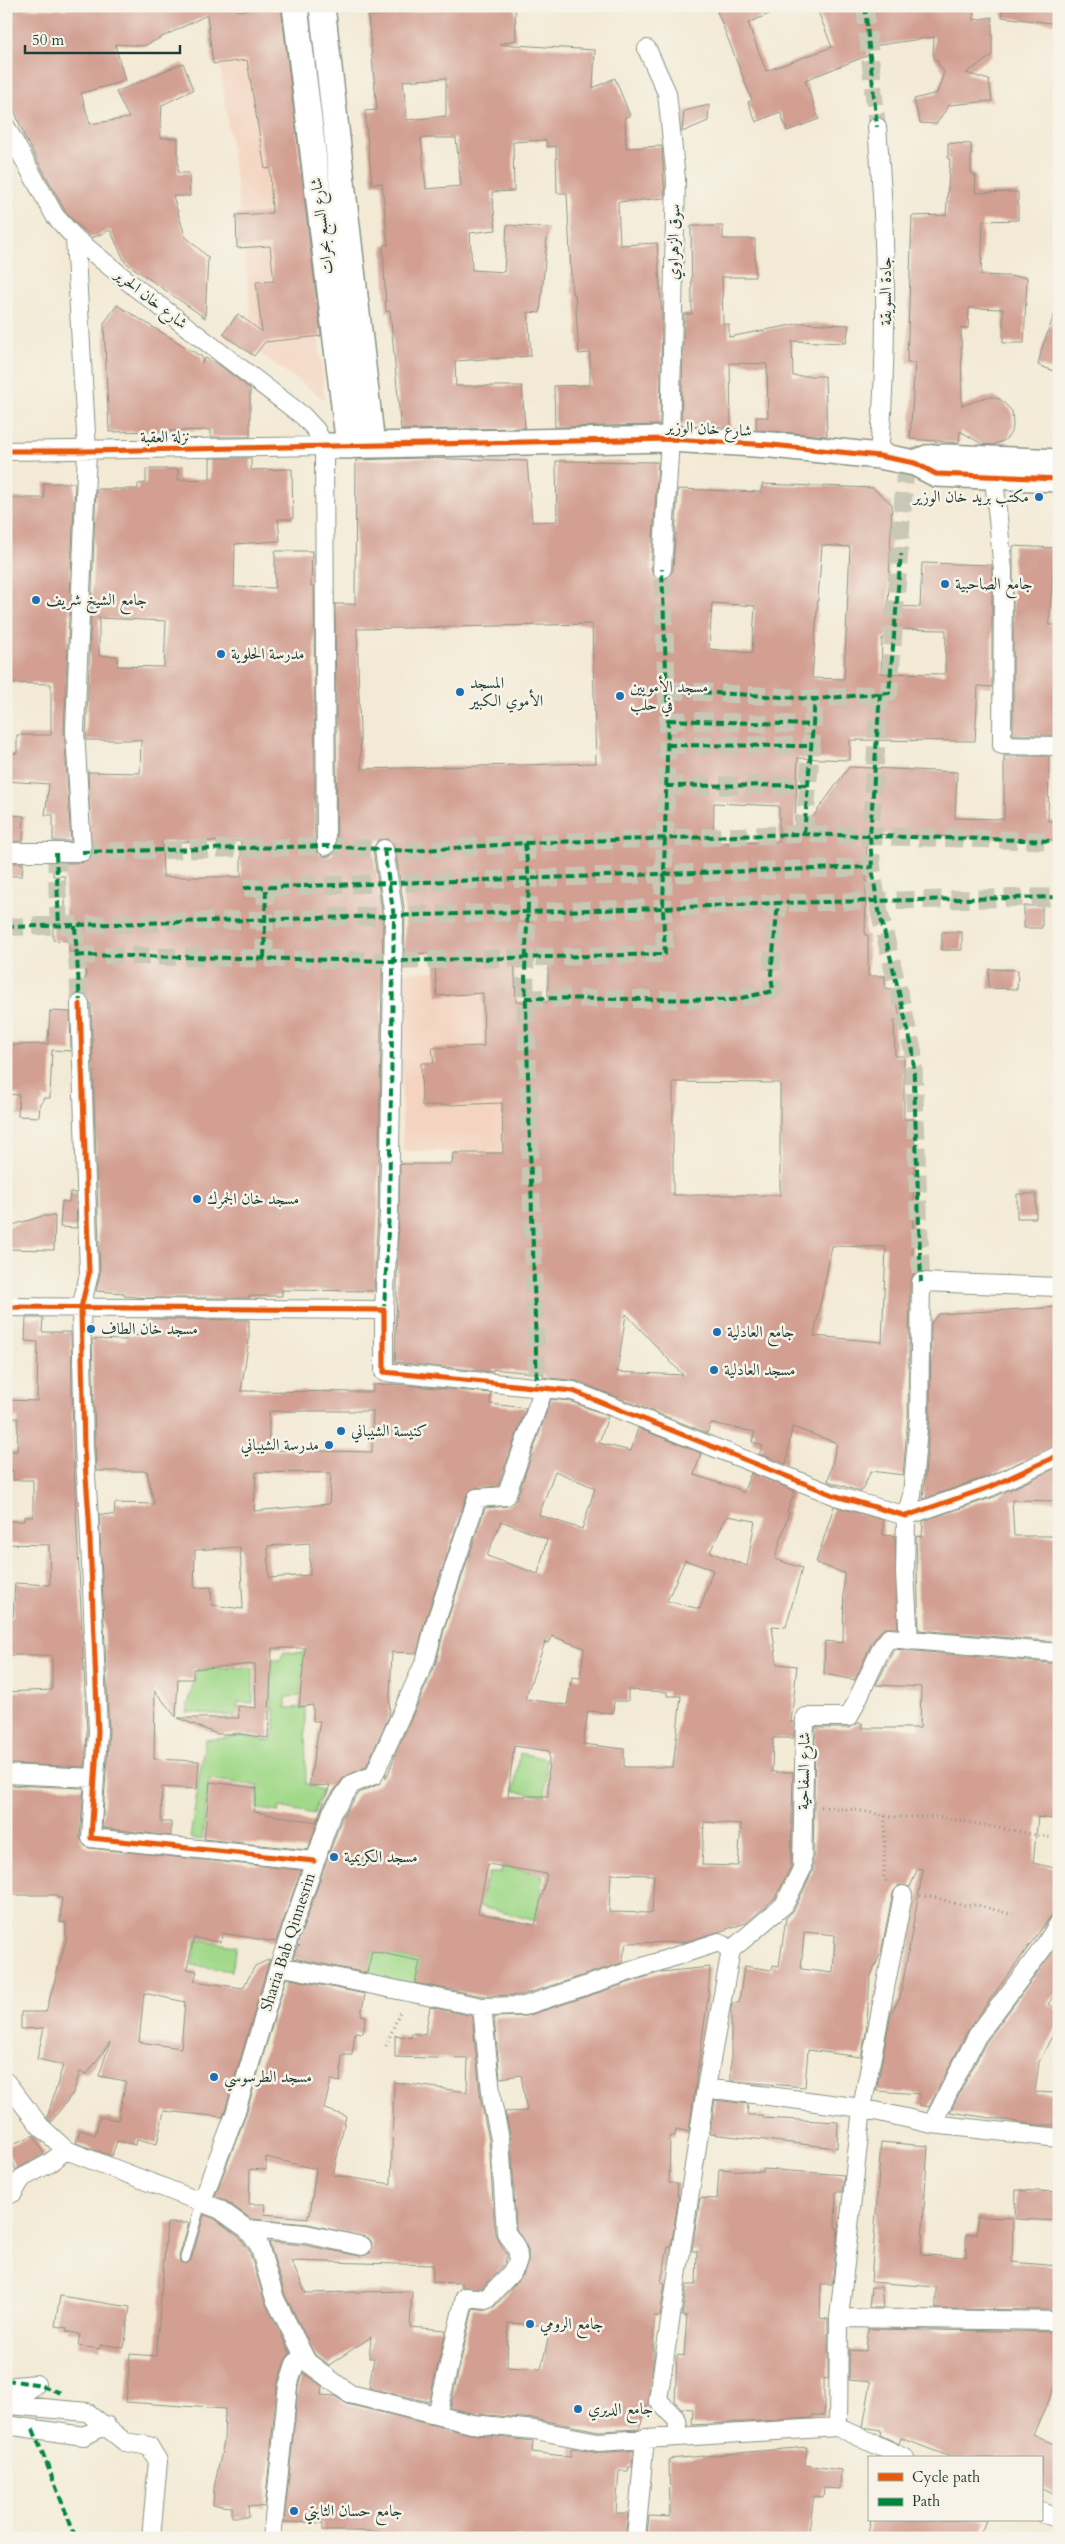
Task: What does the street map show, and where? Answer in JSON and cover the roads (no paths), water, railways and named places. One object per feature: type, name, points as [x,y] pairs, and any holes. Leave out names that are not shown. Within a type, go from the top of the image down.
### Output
[{"type":"street","name":"شارع السبع بحرات","points":[[295,6],[348,446]]},
{"type":"street","name":"شارع السبع بحرات","points":[[322,6],[348,446]]},
{"type":"street","name":"سوق الزهراوي","points":[[647,49],[667,93],[676,179],[670,439],[662,569]]},
{"type":"street","name":"شارع خان الحرير","points":[[6,127],[55,216],[75,238],[135,288],[303,416],[316,430],[348,446]]},
{"type":"street","name":"جادة السويقة","points":[[877,127],[885,230],[886,315],[884,390],[879,456]]},
{"type":"street","points":[[6,852],[82,852],[75,730],[87,451],[75,238]]},
{"type":"street","name":"شارع خان الوزير","points":[[348,446],[670,439],[772,445],[879,456],[915,462],[936,474],[994,478],[1059,479]]},
{"type":"street","name":"نزلة العقبة","points":[[6,451],[348,446]]},
{"type":"street","points":[[326,846],[348,446]]},
{"type":"street","name":"شارع خان الوزير","points":[[915,462],[927,458],[946,457],[1059,462]]},
{"type":"street","points":[[994,478],[1003,570],[1002,745],[1059,746]]},
{"type":"street","points":[[384,849],[394,917],[384,1372],[573,1391],[836,1496],[906,1516],[990,1487],[1059,1455]]},
{"type":"street","points":[[80,1004],[88,1274],[81,1308],[84,1449],[89,1517],[98,1732],[91,1838],[314,1861]]},
{"type":"street","points":[[908,1642],[905,1574],[906,1516],[912,1495],[919,1418],[921,1282],[1059,1287]]},
{"type":"street","points":[[6,1307],[384,1310]]},
{"type":"street","name":"Sharia Bab Qinnesrin","points":[[201,2203],[235,2114],[279,1966],[332,1812],[352,1784],[374,1775],[426,1659],[434,1627],[477,1498],[506,1496],[544,1388]]},
{"type":"street","name":"شارع السفاحية","points":[[732,1950],[784,1905],[802,1869],[805,1717],[849,1717],[882,1647],[889,1638],[908,1642],[1059,1653]]},
{"type":"street","points":[[6,1774],[95,1778]]},
{"type":"street","points":[[838,2427],[839,2318],[862,2108],[903,1895]]},
{"type":"street","points":[[932,2124],[978,2036],[1059,1923]]},
{"type":"street","points":[[279,1966],[482,2007],[524,2006],[719,1942],[732,1950],[706,2088],[658,2400],[677,2420],[679,2436]]},
{"type":"street","points":[[437,2416],[465,2297],[487,2299],[498,2285],[516,2270],[519,2254],[516,2244],[506,2233],[500,2140],[492,2101],[482,2007]]},
{"type":"street","points":[[6,2082],[40,2126],[66,2150],[219,2210],[247,2229],[259,2245],[275,2299],[307,2362],[350,2394],[472,2424],[535,2430],[598,2442],[838,2427],[901,2456]]},
{"type":"street","points":[[706,2088],[862,2108],[932,2124],[1059,2138]]},
{"type":"street","points":[[13,2193],[22,2178],[48,2164],[66,2150]]},
{"type":"street","points":[[247,2229],[313,2235],[362,2246]]},
{"type":"street","points":[[839,2318],[1059,2321]]},
{"type":"street","points":[[272,2538],[288,2386],[295,2364],[304,2354]]},
{"type":"street","points":[[6,2387],[36,2384],[10,2405],[87,2412],[106,2425],[125,2442],[149,2446],[158,2461],[151,2538]]},
{"type":"street","points":[[6,2425],[84,2436],[106,2425]]},
{"type":"street","points":[[636,2538],[645,2438]]},
{"type":"street","points":[[1042,2512],[1059,2519]]},
{"type":"lane","points":[[185,2258],[201,2203]]},
{"type":"tunnel","points":[[865,6],[877,127]]},
{"type":"tunnel","points":[[667,690],[815,699],[889,693],[906,461]]},
{"type":"tunnel","points":[[77,955],[394,961],[665,954],[663,908],[668,720],[662,569]]},
{"type":"tunnel","points":[[880,693],[870,836],[872,867],[877,902],[913,1051],[921,1282]]},
{"type":"tunnel","points":[[804,834],[815,699]]},
{"type":"tunnel","points":[[668,720],[813,725]]},
{"type":"tunnel","points":[[667,745],[812,746]]},
{"type":"tunnel","points":[[666,786],[808,785]]},
{"type":"tunnel","points":[[82,852],[326,846],[410,851],[525,843],[797,834],[1059,841]]},
{"type":"tunnel","points":[[525,843],[529,880],[525,972],[537,1387]]},
{"type":"tunnel","points":[[56,853],[59,927]]},
{"type":"tunnel","points":[[244,888],[872,867]]},
{"type":"tunnel","points":[[264,958],[266,888]]},
{"type":"tunnel","points":[[6,927],[778,903],[1059,897]]},
{"type":"tunnel","points":[[525,998],[732,1000],[773,991],[771,974],[778,903]]},
{"type":"tunnel","points":[[75,926],[80,1004]]},
{"type":"place","name":"مكتب بريد خان الوزير","points":[[1039,497]]},
{"type":"place","name":"جامع الصاحبية","points":[[945,584]]},
{"type":"place","name":"جامع الشيخ شريف","points":[[36,600]]},
{"type":"place","name":"مدرسة الحلوية","points":[[221,654]]},
{"type":"place","name":"المسجد الأموي الكبير","points":[[460,692]]},
{"type":"place","name":"مسجد الأمويين في حلب","points":[[620,696]]},
{"type":"place","name":"مسجد خان الجمرك","points":[[197,1199]]},
{"type":"place","name":"مسجد خان الطاف","points":[[91,1329]]},
{"type":"place","name":"جامع العادلية","points":[[717,1332]]},
{"type":"place","name":"مسجد العادلية","points":[[714,1370]]},
{"type":"place","name":"كنيسة الشيباني","points":[[341,1431]]},
{"type":"place","name":"مدرسة الشيباني","points":[[329,1445]]},
{"type":"place","name":"مسجد الكريمية","points":[[334,1857]]},
{"type":"place","name":"مسجد الطرسوسي","points":[[214,2077]]},
{"type":"place","name":"جامع الرومي","points":[[530,2324]]},
{"type":"place","name":"جامع الديري","points":[[578,2409]]},
{"type":"place","name":"جامع حسان الثابتي","points":[[294,2511]]}]
